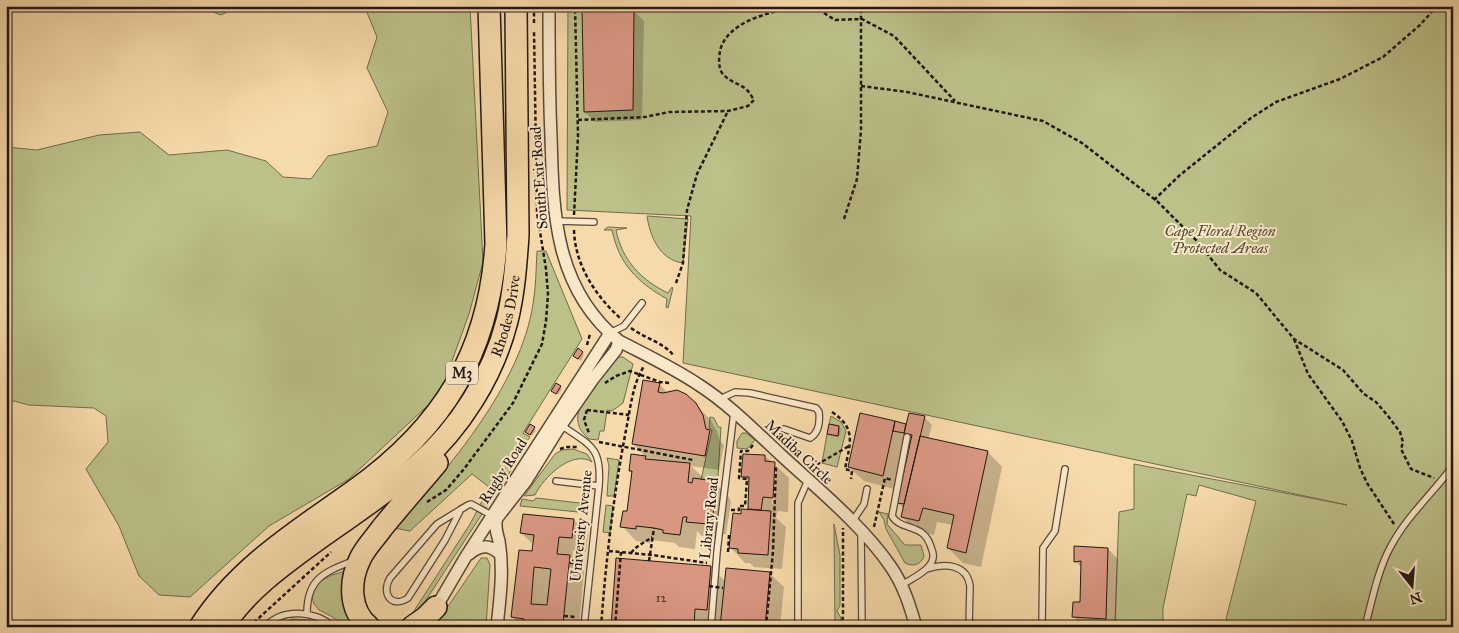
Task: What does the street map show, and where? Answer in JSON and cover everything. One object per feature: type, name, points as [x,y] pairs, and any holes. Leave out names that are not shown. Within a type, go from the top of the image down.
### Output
[{"type":"highway","name":"Rhodes Drive","points":[[200,627],[222,597],[267,553],[388,466],[409,446],[449,398],[464,370],[475,346],[491,292],[496,244],[488,6]]},
{"type":"highway","name":"Rhodes Drive","points":[[223,627],[259,585],[290,559],[389,488],[419,464],[461,418],[491,365],[507,322],[518,235],[516,6]]},
{"type":"highway","points":[[369,627],[360,618],[354,606],[352,584],[360,559],[404,500],[469,424],[491,391],[513,340],[526,273],[518,235]]},
{"type":"highway","points":[[412,627],[436,607]]},
{"type":"street","name":"South Exit Road","points":[[549,6],[551,150],[555,221],[560,246],[576,288],[593,314],[619,341]]},
{"type":"street","name":"Rugby Road","points":[[424,627],[465,558],[558,423],[610,333]]},
{"type":"street","name":"Rugby Road","points":[[558,423],[616,350],[619,341]]},
{"type":"street","name":"Madiba Circle","points":[[619,341],[687,378],[720,399],[808,480],[848,524],[864,527],[902,585],[916,627]]},
{"type":"street","name":"Rugby Road","points":[[494,517],[500,554],[501,580],[497,627]]},
{"type":"street","points":[[465,558],[474,550],[484,546],[494,548],[500,554]]},
{"type":"lane","points":[[555,221],[594,222]]},
{"type":"lane","points":[[619,341],[624,326],[642,303]]},
{"type":"lane","points":[[610,333],[624,326]]},
{"type":"lane","points":[[720,399],[735,392],[750,393],[816,408],[819,412],[817,433],[810,438],[784,430]]},
{"type":"lane","name":"Library Road","points":[[711,627],[717,552],[734,412]]},
{"type":"lane","name":"University Avenue","points":[[558,423],[590,446],[597,454],[600,464],[600,486],[584,627]]},
{"type":"lane","points":[[907,437],[892,516],[898,522],[918,530],[926,536],[934,555],[931,564],[926,570]]},
{"type":"lane","points":[[1365,627],[1384,560],[1399,532],[1453,466]]},
{"type":"lane","points":[[1042,627],[1043,548],[1055,531],[1065,469]]},
{"type":"lane","points":[[798,627],[798,503],[808,480]]},
{"type":"lane","points":[[556,481],[600,486]]},
{"type":"lane","points":[[848,524],[864,504],[868,489]]},
{"type":"lane","points":[[461,509],[445,540],[408,598],[403,601],[393,601],[386,588],[390,578],[437,524],[461,509],[471,504],[494,517]]},
{"type":"lane","points":[[862,627],[864,527]]},
{"type":"lane","points":[[307,613],[307,597],[315,582],[330,571],[360,559]]},
{"type":"lane","points":[[902,585],[926,570],[940,566],[950,566],[965,572],[970,586],[969,627]]},
{"type":"lane","points":[[265,627],[276,618],[286,614],[307,613],[320,618],[334,627]]},
{"type":"path","points":[[421,506],[446,490],[464,469],[513,403],[542,344],[548,294],[546,268],[537,213],[534,6]]},
{"type":"path","points":[[573,222],[578,136],[575,6]]},
{"type":"path","points":[[578,120],[628,119],[669,112],[728,111],[748,106],[754,100],[747,90],[732,82],[722,72],[718,60],[722,44],[734,29],[749,20],[779,10],[804,6]]},
{"type":"path","points":[[813,6],[834,20],[862,19],[894,36],[956,102]]},
{"type":"path","points":[[844,219],[857,179],[861,130],[861,6]]},
{"type":"path","points":[[1154,200],[1180,175],[1250,118],[1276,102],[1340,79],[1383,57],[1420,25],[1437,6]]},
{"type":"path","points":[[860,86],[907,92],[1043,121],[1082,143],[1154,200],[1197,241],[1220,270],[1256,293],[1294,339],[1308,374],[1342,421],[1352,441],[1360,468],[1367,483],[1399,532]]},
{"type":"path","points":[[676,283],[683,263],[687,210],[697,174],[728,111]]},
{"type":"path","points":[[1294,339],[1343,370],[1364,394],[1376,402],[1400,432],[1403,442],[1401,449],[1412,469],[1441,480]]},
{"type":"path","points":[[604,385],[616,376],[630,371],[660,382],[670,383]]},
{"type":"path","points":[[601,627],[608,551],[623,447],[637,378]]},
{"type":"path","points":[[589,404],[584,420],[590,434]]},
{"type":"path","points":[[587,410],[629,415]]},
{"type":"path","points":[[832,412],[841,418],[849,429],[850,436],[845,469],[852,471],[851,479]]},
{"type":"path","points":[[595,439],[600,443],[693,460]]},
{"type":"path","points":[[732,505],[745,506],[747,479],[739,478],[741,451],[748,451],[756,440]]},
{"type":"path","points":[[814,466],[849,446]]},
{"type":"path","points":[[554,453],[566,447],[584,450]]},
{"type":"path","points":[[766,627],[773,551],[776,460]]},
{"type":"path","points":[[874,525],[885,478],[898,482]]},
{"type":"path","points":[[731,518],[732,510],[739,510],[739,506]]},
{"type":"path","points":[[842,627],[848,524]]},
{"type":"path","points":[[728,552],[730,526]]},
{"type":"path","points":[[864,527],[879,534]]},
{"type":"path","points":[[649,561],[654,528]]},
{"type":"path","points":[[631,553],[637,544],[652,538]]},
{"type":"path","points":[[608,551],[711,563]]},
{"type":"path","points":[[615,627],[621,552]]},
{"type":"path","points":[[570,562],[580,563]]},
{"type":"path","points":[[709,586],[724,588]]},
{"type":"path","points":[[575,622],[576,609]]},
{"type":"path","points":[[564,616],[575,617]]},
{"type":"green space","points":[[196,6],[240,6],[221,15]]},
{"type":"green space","points":[[350,6],[470,6],[483,262],[469,314],[440,394],[349,479],[269,526],[190,597],[159,595],[139,576],[119,526],[86,469],[108,442],[106,416],[94,408],[29,405],[6,399],[6,147],[37,150],[99,135],[140,132],[169,155],[227,150],[266,161],[283,177],[311,179],[328,156],[377,146],[388,112],[367,68],[377,37],[366,10]]},
{"type":"green space","name":"Cape Floral Region Protected Areas","points":[[568,6],[1453,6],[1453,627],[1229,627],[1226,619],[1256,501],[1199,485],[1196,496],[1187,494],[1163,608],[1163,627],[1067,627],[1067,622],[1115,622],[1119,512],[1134,509],[1134,464],[1347,505],[683,363],[691,216],[567,210]]},
{"type":"green space","points":[[647,216],[688,219],[683,263],[675,261],[662,252],[651,232]]},
{"type":"green space","points":[[608,227],[627,228],[616,230],[619,241],[628,260],[641,275],[668,293],[673,288],[668,308],[666,307],[667,299],[638,279],[631,271],[619,253],[612,230],[604,230]]},
{"type":"green space","points":[[537,251],[546,251],[582,339],[523,433],[530,437],[486,508],[480,505],[489,487],[472,474],[410,531],[394,528],[459,453],[498,395],[514,365],[526,334],[533,304]]},
{"type":"green space","points":[[619,357],[623,357],[633,364],[623,403],[612,411],[607,410],[604,431],[600,431],[598,440],[589,439],[582,432],[578,422],[578,414],[592,387],[606,369]]},
{"type":"green space","points":[[831,416],[841,422],[846,431],[837,467],[822,463],[827,434],[838,435],[839,426],[829,424]]},
{"type":"green space","points":[[710,417],[714,418],[718,427],[721,427],[718,477],[716,477],[714,482],[701,480],[712,430],[709,428]]},
{"type":"green space","points":[[742,433],[746,433],[755,440],[747,449],[737,448],[737,441]]},
{"type":"green space","points":[[573,449],[587,454],[592,462],[576,459],[567,462],[544,481],[535,495],[524,496],[555,454],[562,450]]},
{"type":"green space","points":[[607,458],[619,460],[614,496],[607,496],[609,466]]},
{"type":"green space","points":[[536,498],[580,503],[578,512],[520,506],[522,499],[533,501]]},
{"type":"green space","points":[[606,505],[613,506],[610,533],[603,532]]},
{"type":"green space","points":[[477,511],[482,514],[415,617],[406,619],[414,611]]},
{"type":"green space","points":[[879,512],[888,514],[887,524],[905,545],[921,545],[924,556],[919,563],[914,565],[905,563]]},
{"type":"green space","points":[[834,524],[840,555],[840,605],[837,611],[841,618],[839,627],[835,627]]},
{"type":"green space","points":[[481,558],[487,558],[490,565],[486,627],[434,627]]},
{"type":"green space","points":[[346,571],[363,627],[346,627],[319,610],[314,604],[312,597],[314,589],[319,582],[332,575]]},
{"type":"green space","points":[[292,619],[310,620],[324,627],[274,627]]},
{"type":"building","points":[[582,8],[634,10],[633,110],[584,112]]},
{"type":"building","points":[[578,348],[583,352],[578,359],[573,356]]},
{"type":"building","points":[[643,380],[660,383],[658,392],[663,393],[677,390],[686,394],[696,403],[703,415],[706,429],[710,430],[705,456],[632,444]]},
{"type":"building","points":[[556,383],[561,386],[556,394],[551,391]]},
{"type":"building","points":[[860,413],[895,421],[883,476],[848,467]]},
{"type":"building","points":[[909,413],[925,416],[904,504],[897,503],[912,435],[904,433]]},
{"type":"building","points":[[895,421],[906,424],[904,433],[893,431]]},
{"type":"building","points":[[530,424],[535,427],[530,435],[525,432]]},
{"type":"building","points":[[829,424],[839,426],[838,436],[827,434]]},
{"type":"building","points":[[920,436],[988,451],[966,553],[947,548],[954,515],[923,508],[919,521],[901,517]]},
{"type":"building","points":[[631,454],[646,456],[645,459],[690,463],[688,482],[692,483],[693,478],[714,481],[714,486],[717,486],[712,521],[708,520],[708,524],[686,522],[687,517],[683,517],[680,535],[663,533],[663,530],[654,528],[636,526],[636,529],[620,527],[623,511],[627,511],[632,471],[629,471]]},
{"type":"building","points":[[743,454],[765,455],[765,461],[775,462],[773,498],[763,497],[761,510],[748,509],[749,477],[741,477]]},
{"type":"building","points":[[741,509],[771,511],[768,555],[738,553],[738,549],[729,548],[733,513],[741,514]]},
{"type":"building","points":[[523,514],[574,519],[572,538],[559,537],[557,554],[570,555],[563,623],[550,621],[549,627],[524,627],[524,619],[511,617],[519,550],[532,551],[534,535],[520,533]],"holes":[[[534,567],[551,569],[547,605],[531,604]]]},
{"type":"building","points":[[1074,546],[1108,548],[1106,619],[1072,617],[1073,602],[1080,602],[1081,561],[1074,562]]},
{"type":"building","points":[[616,558],[711,566],[707,610],[695,609],[694,627],[611,627]]},
{"type":"building","points":[[726,568],[770,572],[765,627],[720,627]]}]
